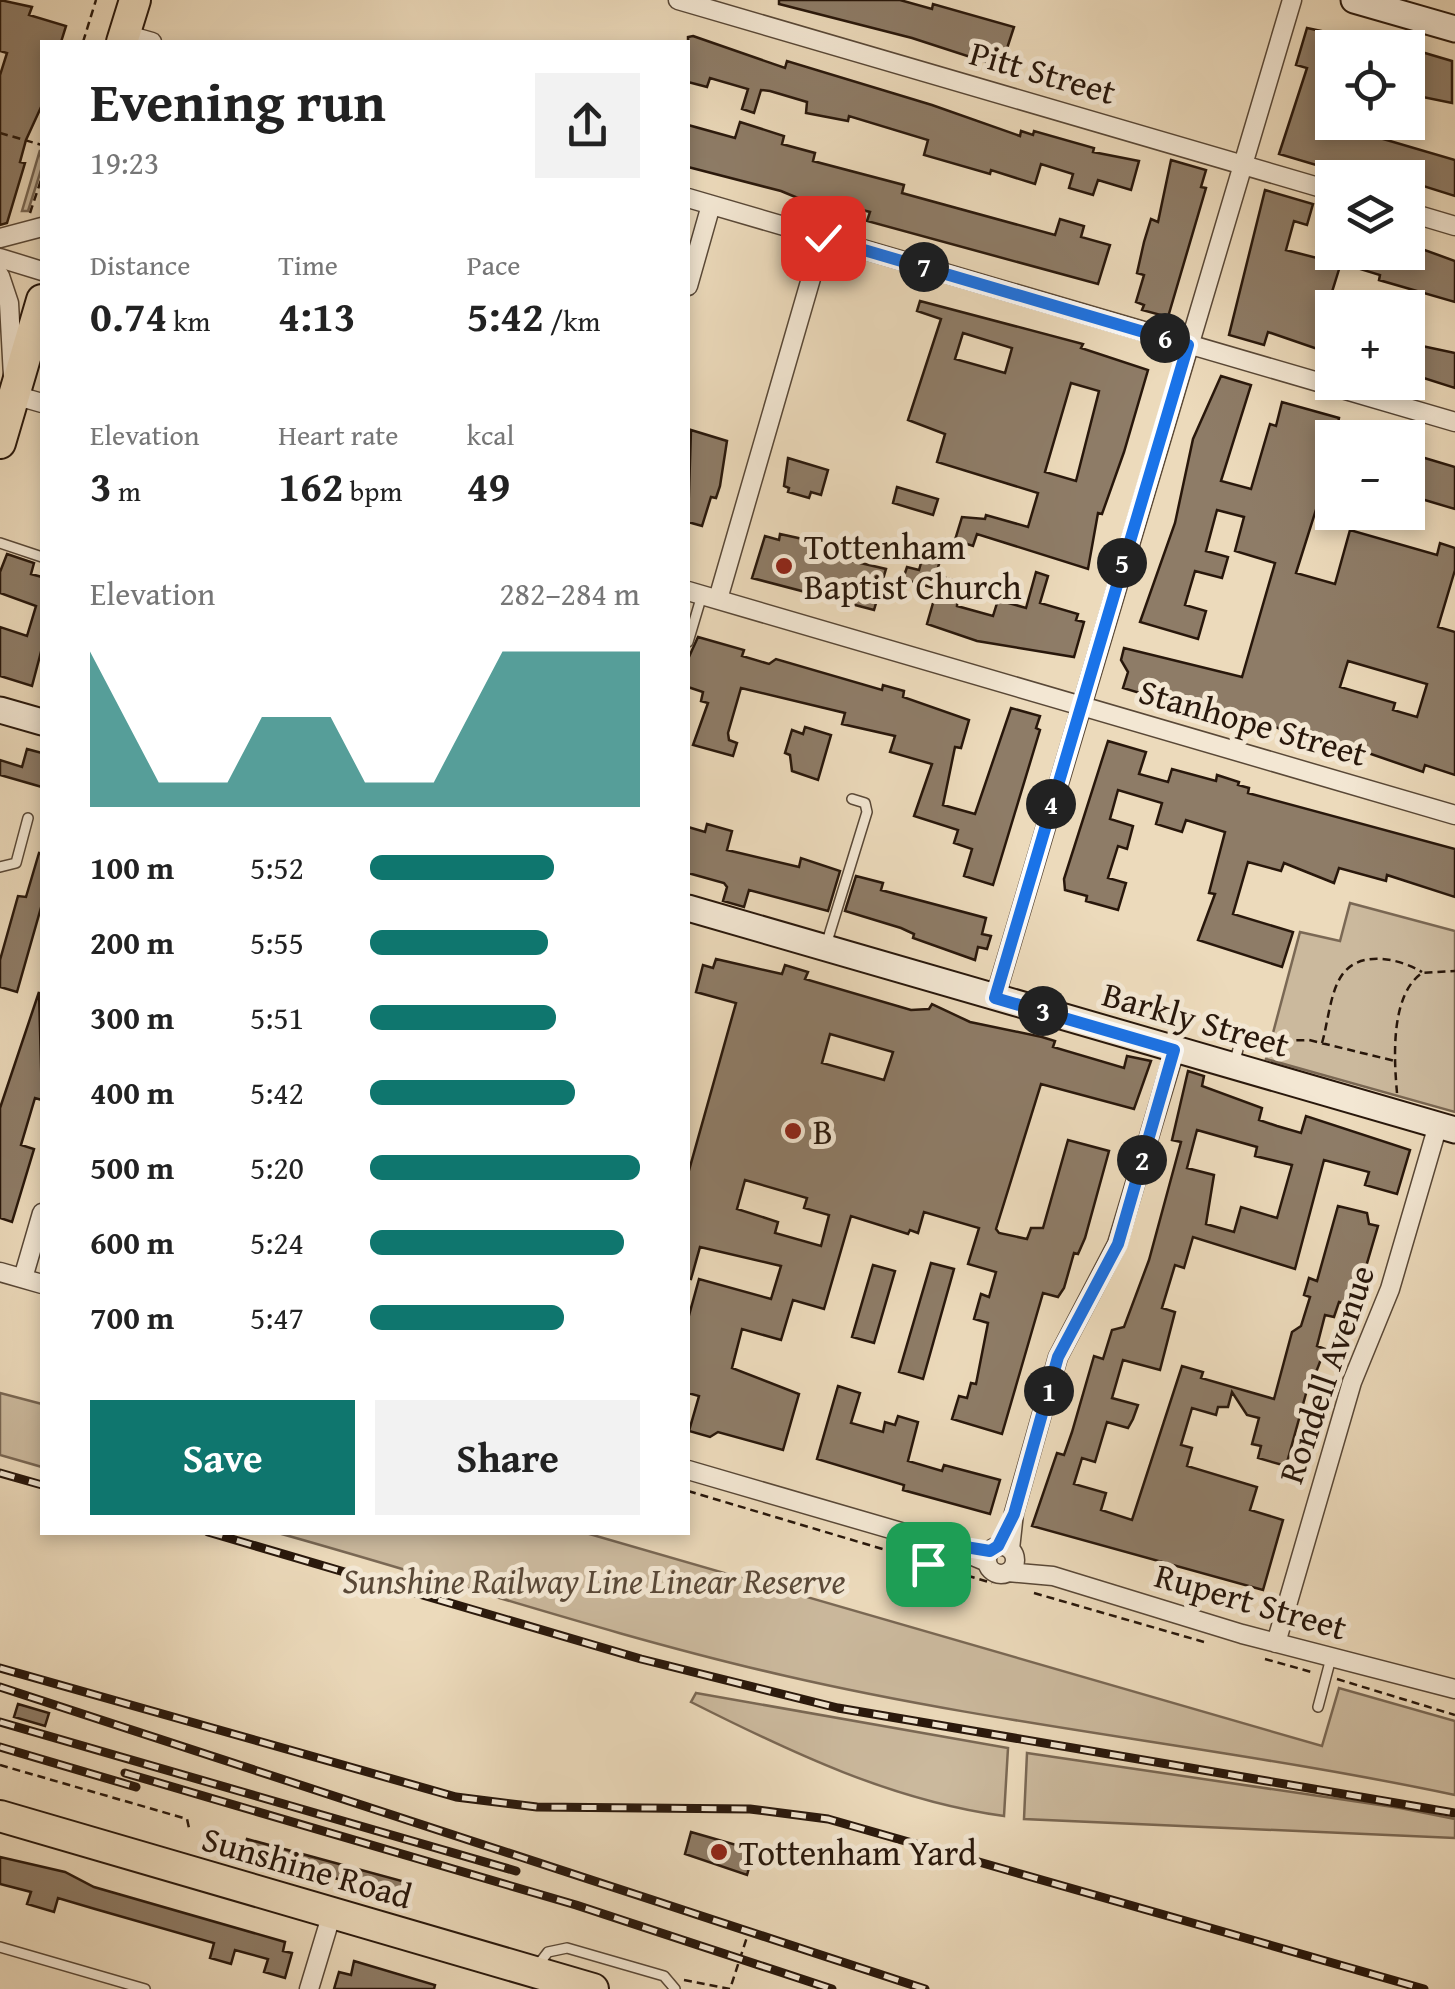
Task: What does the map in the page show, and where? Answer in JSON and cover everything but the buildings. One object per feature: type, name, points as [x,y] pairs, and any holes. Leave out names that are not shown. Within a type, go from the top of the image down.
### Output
[{"type":"main road","points":[[0,443],[28,399],[40,314]]},
{"type":"main road","name":"Sunshine Road","points":[[0,1816],[593,1989]]},
{"type":"street","name":"Pitt Street","points":[[678,0],[1315,185]]},
{"type":"street","points":[[995,998],[1292,0]]},
{"type":"street","points":[[1354,0],[1455,29]]},
{"type":"street","points":[[690,199],[1455,422]]},
{"type":"street","points":[[690,279],[711,206]]},
{"type":"street","points":[[1425,217],[1455,226]]},
{"type":"street","points":[[0,238],[34,223]]},
{"type":"street","points":[[702,595],[823,238]]},
{"type":"street","points":[[0,258],[40,269]]},
{"type":"street","points":[[0,276],[28,399]]},
{"type":"street","name":"Stanhope Street","points":[[702,595],[1455,814]]},
{"type":"street","points":[[0,710],[40,721]]},
{"type":"street","name":"Barkly Street","points":[[690,909],[1174,1050],[1237,1054],[1446,1128]]},
{"type":"street","points":[[1002,1560],[1058,1357],[1118,1244],[1174,1050]]},
{"type":"street","name":"Rondell Avenue","points":[[1276,1643],[1352,1382],[1390,1289],[1446,1128]]},
{"type":"street","points":[[23,1278],[40,1220]]},
{"type":"street","points":[[0,1272],[40,1283]]},
{"type":"street","name":"Rupert Street","points":[[690,1471],[1276,1643],[1329,1667],[1455,1692]]},
{"type":"street","points":[[309,1989],[332,1913]]},
{"type":"lane","points":[[0,543],[40,556]]},
{"type":"lane","points":[[690,635],[702,595]]},
{"type":"lane","points":[[825,948],[867,812],[865,803],[852,799]]},
{"type":"lane","points":[[0,867],[16,863],[28,818]]},
{"type":"lane","points":[[920,1591],[928,1564],[942,1544]]},
{"type":"lane","points":[[1318,1707],[1329,1667]]},
{"type":"lane","points":[[0,1947],[146,1989]]},
{"type":"lane","points":[[534,1972],[548,1952],[567,1948],[663,1976],[675,1989]]},
{"type":"path","points":[[84,40],[96,0]]},
{"type":"path","points":[[0,133],[40,144]]},
{"type":"path","points":[[34,223],[40,188]]},
{"type":"path","points":[[1322,1043],[1340,980],[1348,969],[1381,958],[1422,973],[1455,972]]},
{"type":"path","points":[[1397,1094],[1395,1061],[1405,998],[1422,973]]},
{"type":"path","points":[[1266,1056],[1273,1040],[1322,1043],[1395,1061]]},
{"type":"path","points":[[690,1492],[928,1564],[1002,1560]]},
{"type":"path","points":[[1027,1591],[1216,1646]]},
{"type":"path","points":[[1253,1656],[1329,1667],[1455,1716]]},
{"type":"path","points":[[0,1765],[187,1819],[189,1828]]},
{"type":"path","points":[[663,1976],[730,1989],[750,1931]]},
{"type":"green space","points":[[40,150],[40,173],[28,211],[22,211]]},
{"type":"green space","points":[[1350,903],[1455,931],[1455,1112],[1266,1059],[1300,932],[1340,941]]},
{"type":"green space","points":[[0,1393],[40,1403],[40,1466],[0,1455]]},
{"type":"green space","name":"Sunshine Railway Line Linear Reserve","points":[[285,1535],[593,1535],[1322,1746],[1339,1688],[1455,1721],[1455,1795],[869,1694],[722,1661]]},
{"type":"green space","points":[[696,1693],[1008,1748],[1004,1816],[922,1799],[843,1772],[691,1702]]},
{"type":"green space","points":[[1027,1753],[1400,1808],[1455,1819],[1455,1838],[1024,1819]]},
{"type":"railway","points":[[0,1473],[40,1484]]},
{"type":"railway","points":[[218,1535],[641,1659],[838,1708],[1455,1813]]},
{"type":"railway","points":[[0,1668],[456,1797],[537,1807],[750,1809],[828,1819],[1424,1989]]},
{"type":"railway","points":[[0,1687],[925,1989]]},
{"type":"railway","points":[[0,1722],[516,1871]]},
{"type":"railway","points":[[0,1747],[136,1787]]},
{"type":"railway","points":[[125,1773],[576,1905],[832,1989]]},
{"type":"place","name":"Tottenham Baptist Church","points":[[784,566]]},
{"type":"place","name":"B","points":[[793,1131]]},
{"type":"place","name":"Tottenham Yard","points":[[719,1852]]},
{"type":"route","points":[[823,238],[1188,345],[995,998],[1174,1050],[1118,1244],[1100,1285],[1058,1357],[1014,1514],[998,1546],[990,1551],[935,1542],[928,1564]]}]
